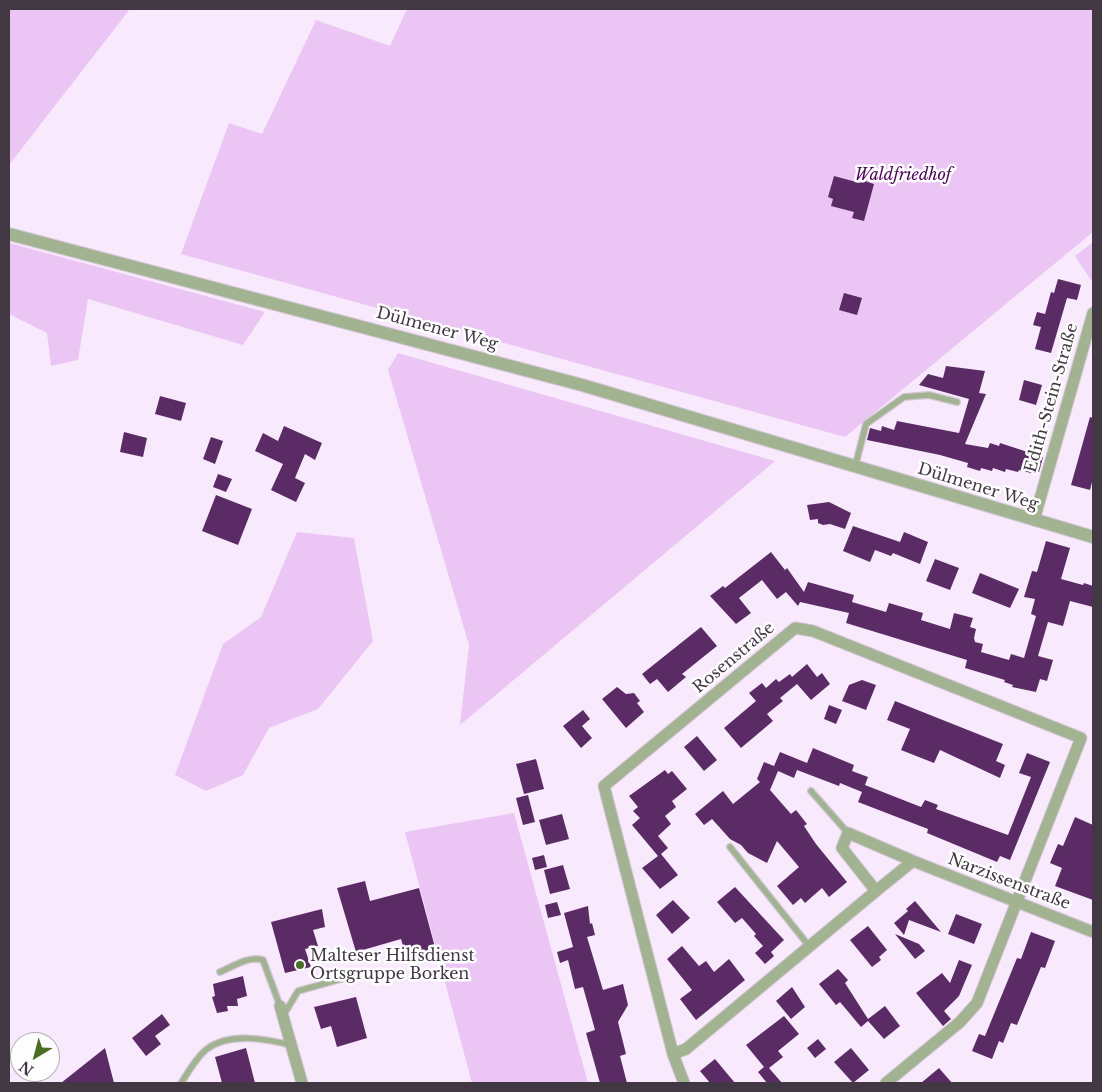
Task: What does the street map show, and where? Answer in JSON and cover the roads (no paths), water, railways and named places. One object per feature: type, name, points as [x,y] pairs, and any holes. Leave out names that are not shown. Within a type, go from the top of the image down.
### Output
[{"type":"street","name":"Dülmener Weg","points":[[9,234],[573,383],[1093,537]]},
{"type":"street","name":"Edith-Stein-Straße","points":[[1034,520],[1093,313]]},
{"type":"street","name":"Rosenstraße","points":[[684,1083],[674,1054],[604,786],[795,628],[813,631],[1081,738],[1017,903]]},
{"type":"street","name":"Narzissenstraße","points":[[848,833],[913,861],[1093,932]]},
{"type":"street","points":[[848,833],[842,848],[876,891]]},
{"type":"street","points":[[674,1054],[686,1050],[913,861]]},
{"type":"street","points":[[886,1083],[960,1022],[977,1003],[1017,903]]},
{"type":"street","points":[[282,1011],[302,1083]]},
{"type":"lane","points":[[854,467],[866,424],[904,397],[929,395],[957,402]]},
{"type":"lane","name":"Narzissenstraße","points":[[811,791],[848,833]]},
{"type":"lane","points":[[730,848],[809,946]]},
{"type":"lane","points":[[220,972],[244,961],[255,958],[263,960],[282,1011]]},
{"type":"lane","points":[[282,1011],[298,991],[352,976]]},
{"type":"lane","points":[[181,1083],[206,1049],[225,1041],[261,1038],[291,1045]]},
{"type":"place","name":"Malteser Hilfsdienst Ortsgruppe Borken","points":[[300,965]]},
{"type":"park label","name":"Waldfriedhof","points":[[903,175]]}]
